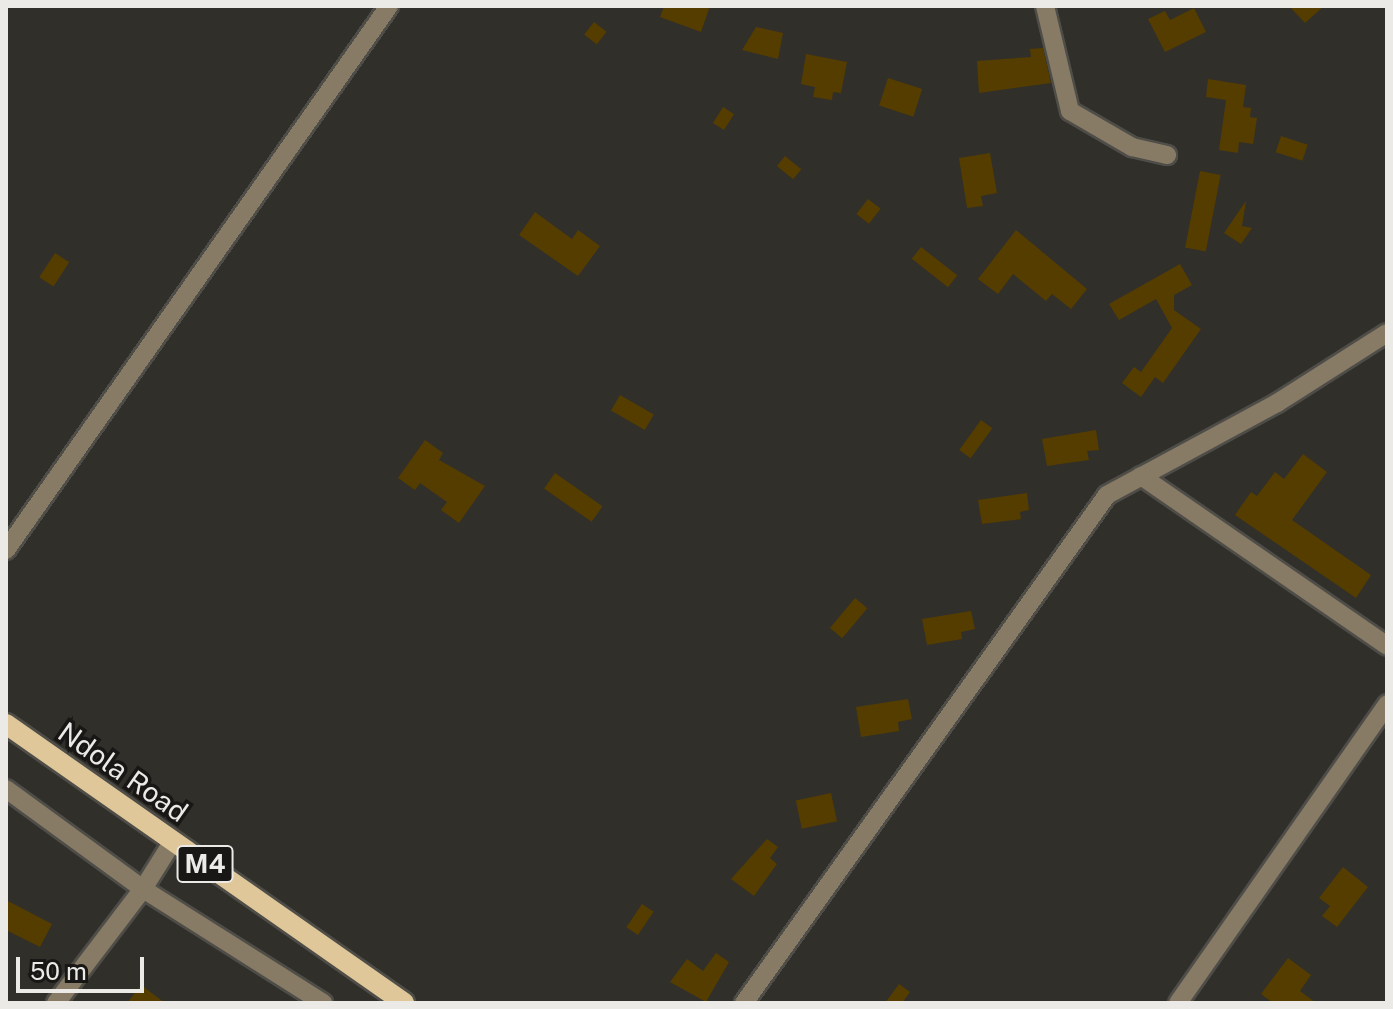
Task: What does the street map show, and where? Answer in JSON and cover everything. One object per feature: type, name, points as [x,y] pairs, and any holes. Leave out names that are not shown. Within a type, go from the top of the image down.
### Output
[{"type":"main road","name":"Ndola Road","points":[[6,724],[404,1003]]},
{"type":"street","points":[[6,550],[389,6]]},
{"type":"street","points":[[1045,6],[1070,111],[1132,147],[1167,155]]},
{"type":"street","points":[[744,1003],[1051,566],[1107,495],[1277,403],[1387,333]]},
{"type":"street","points":[[1141,476],[1387,646]]},
{"type":"street","points":[[1178,1003],[1387,704]]},
{"type":"street","points":[[6,789],[143,889],[323,1003]]},
{"type":"street","points":[[56,1003],[143,889],[173,841]]},
{"type":"building","points":[[664,6],[710,6],[701,32],[660,17]]},
{"type":"building","points":[[1289,6],[1324,6],[1305,23]]},
{"type":"building","points":[[1194,8],[1206,32],[1165,52],[1148,19],[1165,11],[1170,20]]},
{"type":"building","points":[[594,22],[607,32],[597,44],[584,35]]},
{"type":"building","points":[[756,27],[783,33],[778,59],[742,50]]},
{"type":"building","points":[[1043,48],[1051,83],[979,93],[977,61],[1031,57],[1030,49]]},
{"type":"building","points":[[806,54],[847,62],[841,93],[833,92],[832,100],[813,97],[815,87],[801,84]]},
{"type":"building","points":[[888,78],[922,89],[913,117],[879,106]]},
{"type":"building","points":[[1208,79],[1246,85],[1243,107],[1251,108],[1250,117],[1257,118],[1253,144],[1239,142],[1238,153],[1219,150],[1226,100],[1206,97]]},
{"type":"building","points":[[723,107],[734,114],[724,130],[713,123]]},
{"type":"building","points":[[1281,136],[1308,145],[1302,161],[1276,152]]},
{"type":"building","points":[[990,153],[997,193],[981,196],[983,206],[967,208],[959,158]]},
{"type":"building","points":[[785,156],[801,169],[793,179],[777,166]]},
{"type":"building","points":[[1200,171],[1221,175],[1206,252],[1185,248]]},
{"type":"building","points":[[868,199],[881,209],[869,224],[856,214]]},
{"type":"building","points":[[1246,201],[1242,226],[1252,228],[1241,244],[1224,233]]},
{"type":"building","points":[[535,212],[572,239],[578,230],[600,246],[578,276],[519,235]]},
{"type":"building","points":[[1016,230],[1087,289],[1071,309],[1052,294],[1046,301],[1013,274],[998,294],[978,279]]},
{"type":"building","points":[[921,247],[957,275],[948,287],[912,259]]},
{"type":"building","points":[[55,253],[69,262],[53,287],[39,277]]},
{"type":"building","points":[[1180,264],[1192,285],[1174,295],[1174,310],[1201,329],[1163,383],[1155,377],[1141,397],[1122,383],[1134,367],[1141,372],[1172,328],[1156,299],[1119,320],[1109,304]]},
{"type":"building","points":[[620,395],[654,414],[645,430],[611,411]]},
{"type":"building","points":[[981,420],[992,428],[971,458],[959,450]]},
{"type":"building","points":[[1096,430],[1099,450],[1087,451],[1089,460],[1047,466],[1042,439]]},
{"type":"building","points":[[425,440],[443,453],[439,460],[485,486],[459,523],[441,510],[447,502],[420,483],[415,490],[398,478]]},
{"type":"building","points":[[1303,454],[1327,472],[1292,520],[1371,575],[1356,598],[1235,515],[1251,492],[1257,496],[1275,472],[1284,479]]},
{"type":"building","points":[[555,473],[603,506],[592,522],[544,489]]},
{"type":"building","points":[[1027,493],[1029,510],[1020,512],[1021,519],[982,524],[978,500]]},
{"type":"building","points":[[855,598],[867,608],[842,638],[830,628]]},
{"type":"building","points":[[971,611],[975,629],[961,632],[962,639],[927,645],[922,619]]},
{"type":"building","points":[[908,699],[912,719],[898,722],[899,731],[861,737],[856,707]]},
{"type":"building","points":[[831,793],[837,821],[802,829],[796,800]]},
{"type":"building","points":[[767,839],[778,847],[770,858],[777,864],[754,896],[731,879]]},
{"type":"building","points":[[1343,867],[1368,887],[1337,927],[1322,916],[1330,906],[1319,898]]},
{"type":"building","points":[[6,900],[52,924],[40,947],[6,930]]},
{"type":"building","points":[[642,904],[654,912],[638,935],[626,927]]},
{"type":"building","points":[[716,953],[729,962],[706,1002],[670,982],[687,959],[703,971]]},
{"type":"building","points":[[1288,958],[1311,975],[1300,991],[1316,1003],[1273,1003],[1261,994]]},
{"type":"building","points":[[899,984],[910,992],[902,1003],[885,1003]]},
{"type":"building","points":[[141,985],[165,1003],[127,1003]]}]
